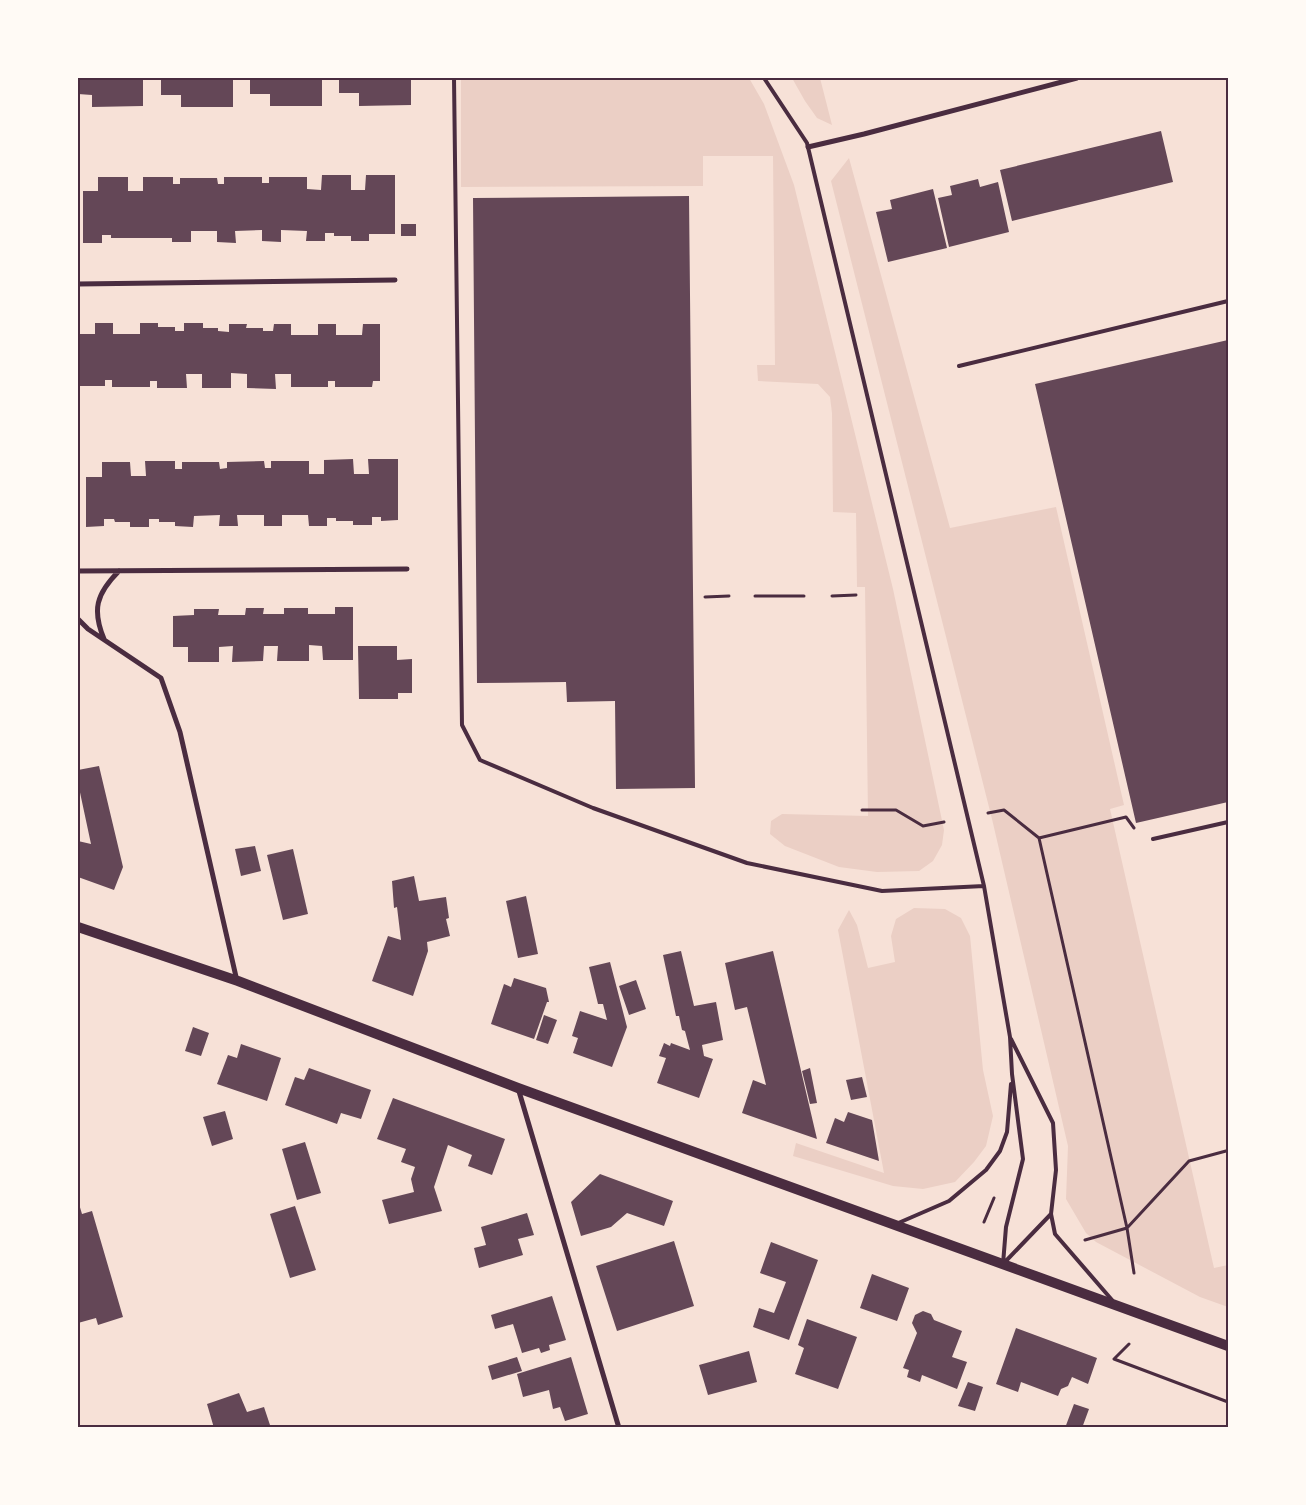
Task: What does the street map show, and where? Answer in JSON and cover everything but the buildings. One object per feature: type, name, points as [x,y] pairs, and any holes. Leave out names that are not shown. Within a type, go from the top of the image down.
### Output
[{"type":"main road","points":[[78,926],[238,981],[518,1088],[1228,1346]]},
{"type":"street","points":[[808,147],[1077,78]]},
{"type":"street","points":[[78,284],[396,280]]},
{"type":"street","points":[[78,571],[407,569]]},
{"type":"street","points":[[104,640],[96,618],[97,606],[105,586],[119,571]]},
{"type":"street","points":[[78,620],[88,629],[161,678],[180,732],[238,981]]},
{"type":"street","points":[[518,1088],[619,1428]]},
{"type":"lane","points":[[454,78],[462,725],[480,760],[593,808],[747,863],[882,891],[984,886]]},
{"type":"lane","points":[[764,78],[807,143],[984,886],[1010,1037],[1012,1074],[1022,1159],[1006,1227],[1003,1264]]},
{"type":"lane","points":[[959,366],[1228,301]]},
{"type":"lane","points":[[1153,839],[1228,822]]},
{"type":"lane","points":[[1010,1037],[1053,1123],[1056,1170],[1051,1214],[1055,1234],[1117,1306]]},
{"type":"lane","points":[[894,1225],[948,1201],[986,1170],[1000,1151],[1007,1132],[1012,1074]]},
{"type":"lane","points":[[1003,1264],[1051,1214]]},
{"type":"path","points":[[832,596],[856,595]]},
{"type":"path","points":[[705,597],[728,596]]},
{"type":"path","points":[[755,596],[804,596]]},
{"type":"path","points":[[862,810],[896,810],[923,826],[944,822]]},
{"type":"path","points":[[988,813],[1004,810],[1039,838],[1126,1228],[1134,1273]]},
{"type":"path","points":[[1039,838],[1126,817],[1134,828]]},
{"type":"path","points":[[1085,1240],[1126,1228],[1189,1160],[1226,1151]]},
{"type":"path","points":[[984,1222],[996,1190]]},
{"type":"path","points":[[1129,1344],[1114,1359],[1228,1402]]},
{"type":"shaded area","points":[[461,78],[749,78],[764,104],[794,185],[893,589],[944,830],[942,845],[933,861],[919,871],[877,872],[839,867],[785,846],[770,834],[771,821],[782,814],[868,816],[865,587],[857,587],[856,513],[833,512],[832,413],[830,397],[818,384],[758,381],[757,365],[775,365],[773,156],[703,156],[703,186],[461,187]]},
{"type":"shaded area","points":[[792,78],[820,78],[832,125],[817,118]]},
{"type":"shaded area","points":[[849,158],[950,528],[1056,507],[1124,805],[1110,809],[1214,1268],[1228,1265],[1228,1307],[1200,1297],[1096,1242],[1086,1233],[1066,1199],[1068,1146],[992,819],[831,181]]},
{"type":"shaded area","points":[[914,908],[945,909],[961,918],[970,936],[983,1070],[993,1116],[986,1146],[955,1182],[923,1189],[893,1186],[793,1156],[796,1143],[884,1173],[838,930],[849,910],[857,925],[868,968],[895,962],[891,936],[896,919]]}]
